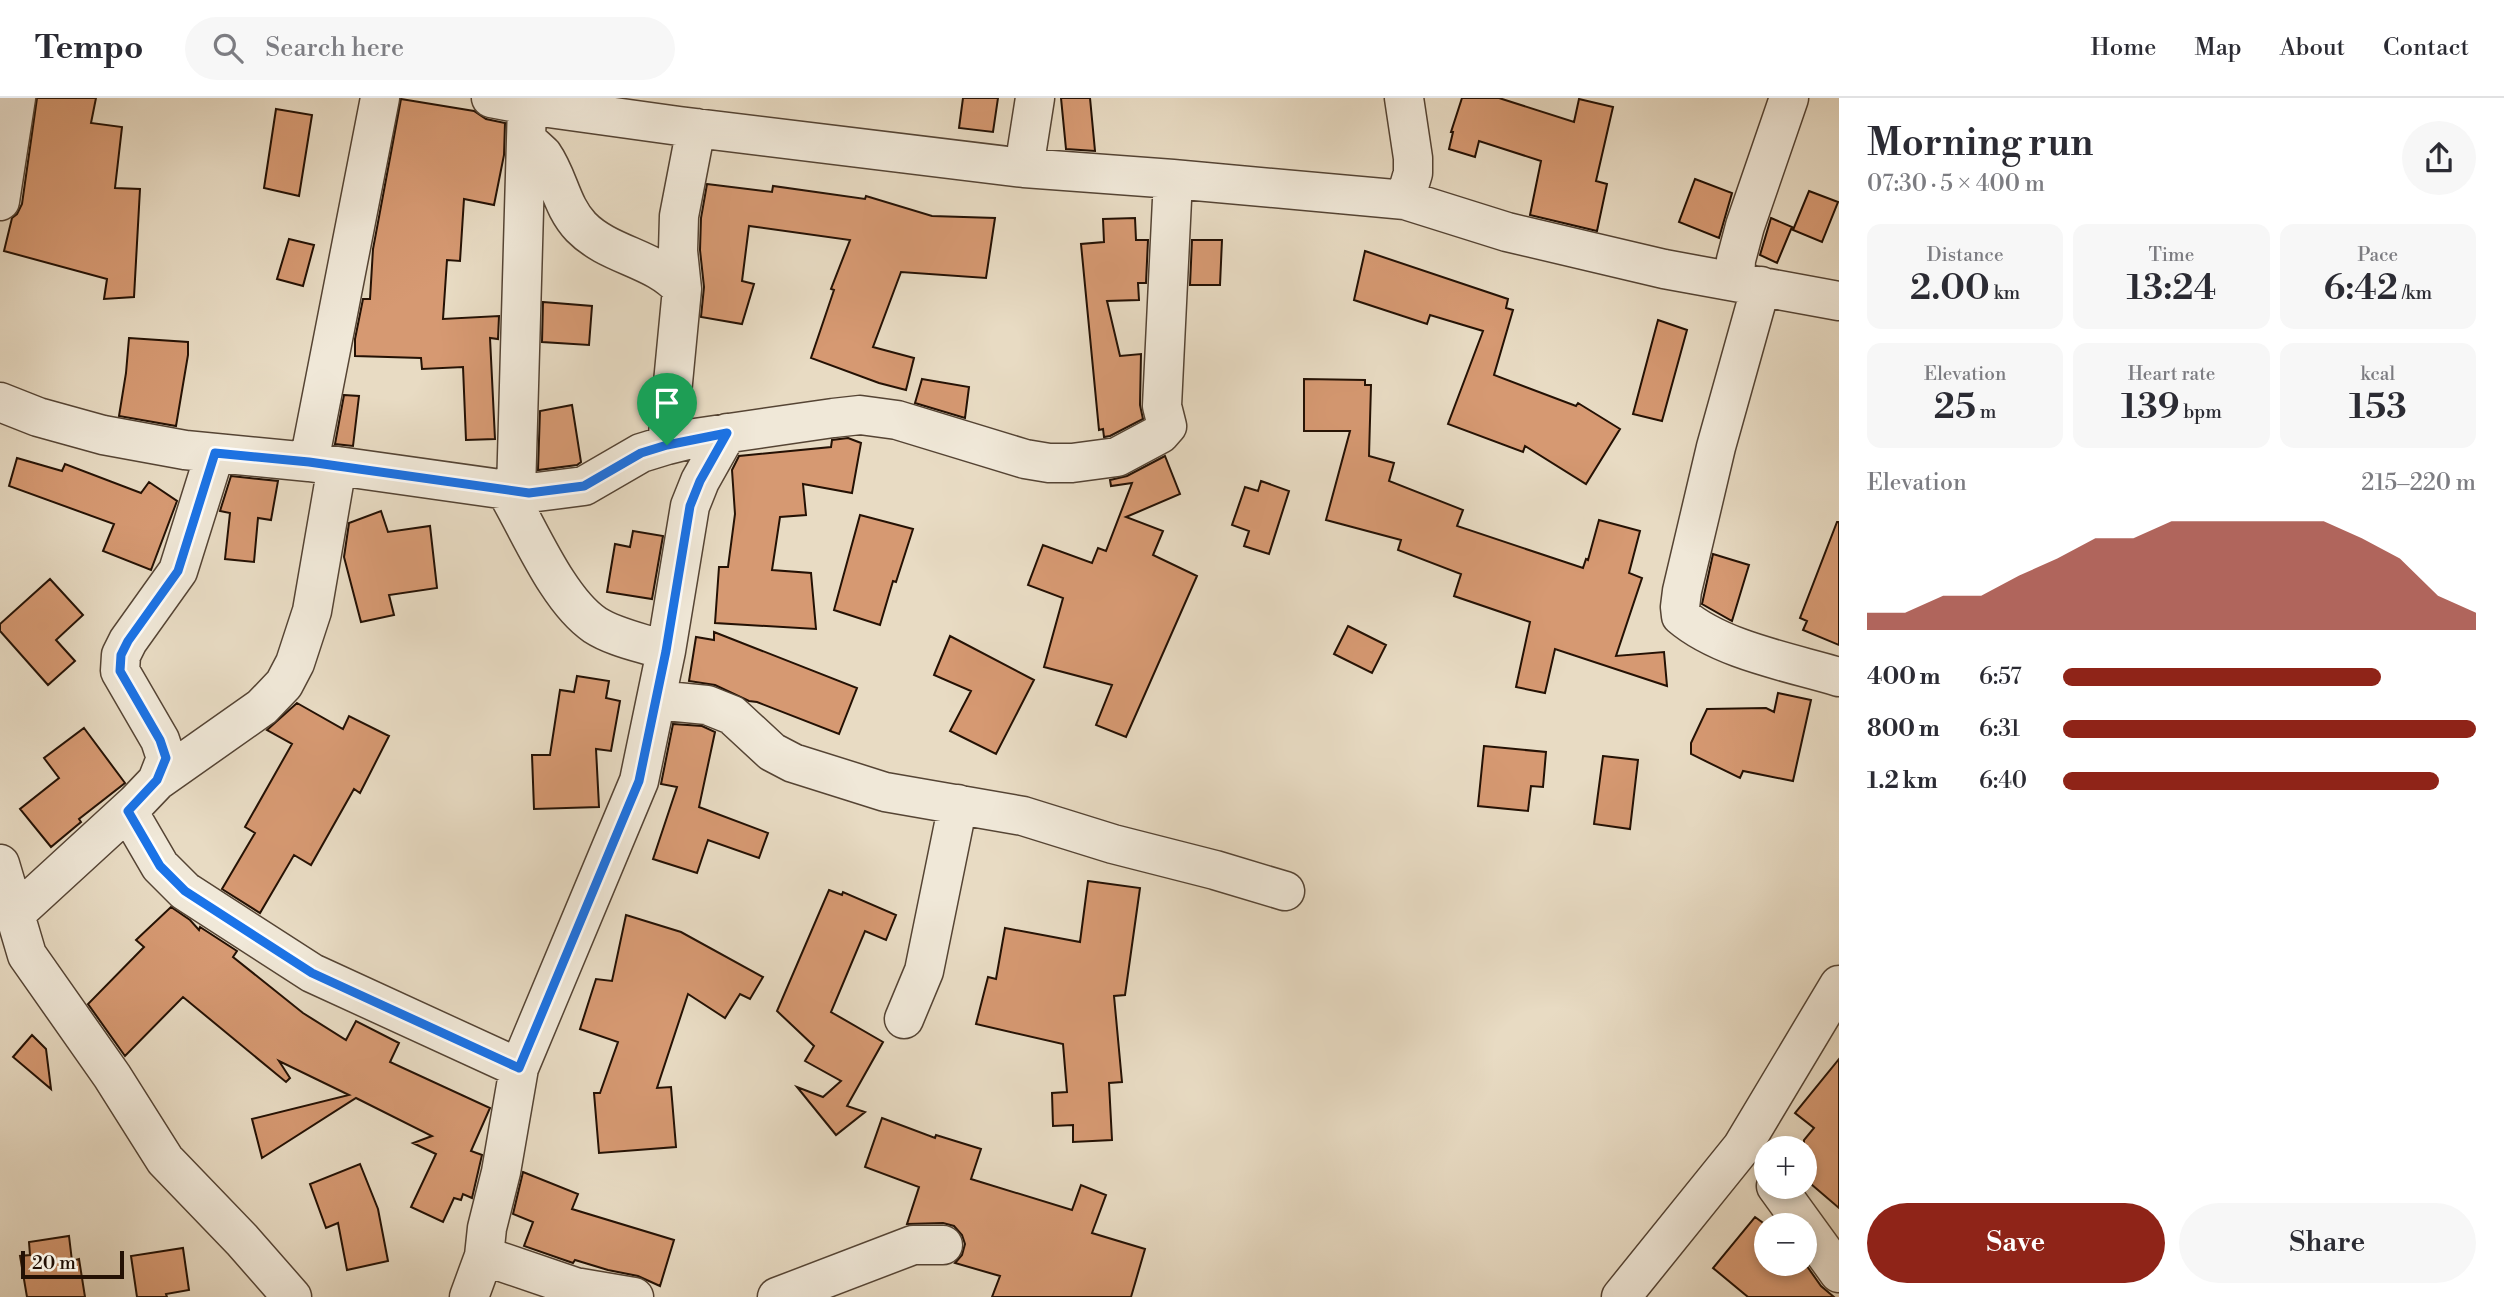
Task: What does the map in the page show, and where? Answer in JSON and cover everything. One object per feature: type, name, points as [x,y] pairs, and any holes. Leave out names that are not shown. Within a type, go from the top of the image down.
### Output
[{"type":"street","points":[[0,201],[16,98]]},
{"type":"street","points":[[15,914],[128,811],[157,780],[262,707],[284,684],[295,663],[312,611],[323,464],[380,98]]},
{"type":"street","points":[[1024,168],[1035,98]]},
{"type":"street","points":[[1404,98],[1413,158],[1413,173],[1405,200]]},
{"type":"street","points":[[1789,98],[1736,260],[1748,283],[1716,447],[1680,607],[1681,616],[1697,629],[1752,652],[1839,677]]},
{"type":"street","points":[[515,115],[691,117],[1024,168],[1173,178],[1405,200],[1507,232],[1664,269],[1839,301]]},
{"type":"street","points":[[515,115],[542,155],[564,204],[583,229],[599,240],[671,275],[682,289]]},
{"type":"street","points":[[515,115],[510,490],[548,566],[580,613],[597,626],[666,651]]},
{"type":"street","points":[[667,445],[682,289],[678,251],[679,216],[691,117]]},
{"type":"street","points":[[0,402],[37,417],[103,435],[185,450],[323,464],[529,493],[584,486],[641,453],[667,445],[727,433],[860,415],[897,420],[1049,463],[1117,457],[1160,434],[1167,426],[1162,407],[1173,178]]},
{"type":"street","points":[[469,1297],[484,1256],[487,1228],[501,1172],[519,1068],[639,781],[666,651],[690,506],[700,481],[727,433]]},
{"type":"street","points":[[157,780],[166,758],[160,740],[120,671],[121,655],[178,571],[215,453]]},
{"type":"street","points":[[656,701],[707,705],[732,715],[772,752],[793,763],[885,792],[1023,816],[1112,844],[1285,891]]},
{"type":"street","points":[[904,1019],[924,971],[958,804]]},
{"type":"street","points":[[128,811],[160,866],[185,891],[312,973],[519,1068]]},
{"type":"street","points":[[0,864],[27,955],[112,1076],[165,1160],[292,1297]]},
{"type":"street","points":[[1765,1136],[1839,985]]},
{"type":"street","points":[[1621,1297],[1754,1159]]},
{"type":"street","points":[[1785,1199],[1839,1273]]},
{"type":"street","points":[[777,1297],[913,1245],[943,1245]]},
{"type":"street","points":[[484,1256],[575,1287],[634,1297]]},
{"type":"building","points":[[37,98],[96,98],[91,123],[122,127],[115,188],[140,189],[134,297],[104,299],[107,279],[4,251],[12,218],[22,204]]},
{"type":"building","points":[[963,98],[998,98],[993,132],[959,128]]},
{"type":"building","points":[[1061,98],[1090,98],[1095,151],[1066,149]]},
{"type":"building","points":[[1462,98],[1499,98],[1574,122],[1579,99],[1613,107],[1596,181],[1607,184],[1597,231],[1530,215],[1541,161],[1479,141],[1475,157],[1449,149],[1451,132]]},
{"type":"building","points":[[401,99],[474,111],[486,119],[505,123],[504,155],[494,205],[464,199],[460,261],[447,260],[443,319],[499,316],[498,339],[490,338],[495,439],[466,440],[463,367],[422,369],[421,358],[355,356],[355,339],[363,299],[370,299],[373,249]]},
{"type":"building","points":[[276,109],[312,115],[299,196],[264,188]]},
{"type":"building","points":[[1695,179],[1732,193],[1719,238],[1679,222]]},
{"type":"building","points":[[707,184],[772,192],[773,186],[865,199],[866,196],[932,216],[995,218],[986,278],[901,272],[873,347],[914,358],[906,390],[879,383],[811,358],[834,290],[831,289],[850,240],[749,226],[742,281],[754,284],[742,324],[701,317],[704,287],[700,250],[701,218]]},
{"type":"building","points":[[1809,191],[1838,202],[1822,242],[1793,230]]},
{"type":"building","points":[[1135,218],[1136,240],[1148,240],[1146,283],[1138,283],[1139,300],[1107,301],[1120,356],[1141,354],[1140,405],[1143,419],[1104,437],[1103,429],[1099,430],[1081,244],[1104,242],[1103,219]]},
{"type":"building","points":[[1771,218],[1792,227],[1777,263],[1760,255]]},
{"type":"building","points":[[289,239],[314,245],[303,286],[277,279]]},
{"type":"building","points":[[1192,240],[1222,240],[1220,285],[1190,285]]},
{"type":"building","points":[[1365,251],[1508,299],[1506,308],[1513,310],[1494,375],[1576,406],[1578,403],[1620,429],[1586,484],[1525,446],[1523,452],[1448,424],[1483,331],[1430,315],[1427,324],[1354,300]]},
{"type":"building","points":[[543,302],[592,306],[589,345],[542,342]]},
{"type":"building","points":[[1658,320],[1687,330],[1662,421],[1633,414]]},
{"type":"building","points":[[129,338],[188,342],[176,426],[119,416]]},
{"type":"building","points":[[922,379],[969,387],[965,418],[915,403]]},
{"type":"building","points":[[1304,379],[1365,380],[1365,385],[1371,385],[1369,456],[1394,463],[1389,481],[1463,510],[1457,526],[1583,568],[1586,559],[1588,560],[1599,520],[1640,531],[1629,573],[1642,578],[1616,656],[1664,652],[1667,686],[1555,649],[1545,693],[1516,687],[1530,622],[1454,596],[1461,574],[1398,550],[1401,540],[1326,520],[1350,431],[1304,431]]},
{"type":"building","points":[[344,395],[359,396],[353,446],[335,444]]},
{"type":"building","points":[[572,405],[581,462],[577,465],[538,470],[540,411]]},
{"type":"building","points":[[848,438],[861,443],[852,493],[803,484],[806,515],[780,517],[772,570],[811,573],[816,629],[715,623],[719,567],[728,567],[735,514],[732,470],[739,456],[831,447],[832,440]]},
{"type":"building","points":[[1165,456],[1180,494],[1126,517],[1163,531],[1153,555],[1197,576],[1126,737],[1096,725],[1112,685],[1044,667],[1063,598],[1028,585],[1043,545],[1092,563],[1098,548],[1106,551],[1132,483],[1111,486],[1110,480],[1127,476]]},
{"type":"building","points":[[17,458],[62,471],[65,464],[141,493],[149,482],[177,501],[151,570],[103,551],[114,524],[9,486]]},
{"type":"building","points":[[231,476],[278,481],[271,520],[258,518],[254,562],[225,559],[230,513],[220,511]]},
{"type":"building","points":[[1261,481],[1289,491],[1269,554],[1244,546],[1249,531],[1232,525],[1245,487],[1258,491]]},
{"type":"building","points":[[381,511],[388,532],[430,526],[437,588],[389,595],[394,615],[361,622],[344,557],[349,523]]},
{"type":"building","points":[[860,515],[913,529],[880,625],[834,610]]},
{"type":"building","points":[[1837,522],[1839,645],[1803,630],[1807,621],[1800,618]]},
{"type":"building","points":[[633,531],[663,536],[652,599],[607,592],[615,544],[630,547]]},
{"type":"building","points":[[1713,554],[1749,565],[1732,621],[1702,604]]},
{"type":"building","points":[[50,579],[83,615],[56,640],[75,661],[48,685],[0,631],[0,624]]},
{"type":"building","points":[[1348,626],[1386,645],[1372,673],[1334,654]]},
{"type":"building","points":[[714,632],[857,688],[839,734],[749,701],[715,685],[689,681],[696,637],[714,640]]},
{"type":"building","points":[[950,636],[1034,680],[996,754],[950,731],[971,691],[934,675]]},
{"type":"building","points":[[577,676],[609,681],[606,698],[620,701],[611,751],[596,749],[599,807],[534,809],[532,755],[550,755],[560,690],[574,692]]},
{"type":"building","points":[[1778,693],[1811,700],[1793,781],[1743,771],[1740,778],[1691,754],[1691,743],[1707,709],[1766,708],[1774,712]]},
{"type":"building","points":[[297,703],[343,729],[349,716],[389,736],[360,793],[354,789],[311,865],[294,855],[260,913],[222,889],[255,833],[245,827],[292,744],[267,730]]},
{"type":"building","points":[[673,724],[702,726],[715,732],[699,807],[768,833],[759,858],[708,840],[697,873],[653,859],[677,787],[661,784]]},
{"type":"building","points":[[84,728],[125,783],[79,819],[81,822],[51,847],[20,809],[59,778],[44,758]]},
{"type":"building","points":[[1484,746],[1546,752],[1543,787],[1531,786],[1528,811],[1478,806]]},
{"type":"building","points":[[1603,756],[1638,760],[1630,829],[1594,824]]},
{"type":"building","points":[[1088,881],[1140,888],[1125,995],[1114,996],[1122,1082],[1109,1083],[1112,1140],[1073,1142],[1073,1125],[1053,1126],[1052,1093],[1067,1092],[1063,1044],[976,1024],[988,977],[996,979],[1005,928],[1080,942]]},
{"type":"building","points":[[829,890],[842,895],[843,892],[896,915],[886,940],[865,931],[831,1012],[883,1042],[847,1106],[865,1112],[836,1135],[797,1087],[823,1097],[841,1081],[805,1061],[814,1046],[777,1011]]},
{"type":"building","points":[[171,907],[199,930],[200,927],[237,951],[233,957],[303,1013],[346,1040],[356,1021],[399,1043],[390,1062],[490,1108],[471,1151],[482,1155],[472,1198],[463,1194],[461,1200],[454,1198],[443,1222],[411,1207],[436,1154],[413,1143],[432,1136],[356,1098],[262,1158],[252,1119],[349,1095],[279,1061],[290,1078],[286,1082],[183,997],[125,1056],[88,1004],[144,947],[136,940]]},
{"type":"building","points":[[626,915],[681,932],[763,977],[750,999],[740,994],[725,1018],[688,994],[657,1088],[671,1087],[676,1147],[599,1153],[594,1093],[600,1093],[618,1042],[580,1029],[596,979],[612,981]]},
{"type":"building","points":[[32,1035],[46,1049],[51,1089],[13,1057]]},
{"type":"building","points":[[1839,1059],[1839,1208],[1817,1189],[1817,1136],[1807,1136],[1814,1128],[1795,1113]]},
{"type":"building","points":[[882,1118],[935,1138],[936,1135],[981,1149],[971,1179],[1072,1210],[1081,1185],[1106,1195],[1092,1233],[1145,1249],[1131,1297],[992,1297],[1000,1276],[955,1263],[962,1255],[965,1244],[962,1235],[954,1226],[943,1223],[907,1224],[919,1187],[865,1167]]},
{"type":"building","points":[[360,1164],[378,1209],[388,1261],[347,1270],[338,1223],[326,1228],[310,1184]]},
{"type":"building","points":[[523,1172],[578,1194],[572,1209],[674,1240],[660,1286],[638,1276],[575,1260],[573,1263],[524,1246],[533,1222],[513,1214]]},
{"type":"building","points":[[1754,1218],[1754,1276],[1814,1276],[1834,1297],[1748,1297],[1713,1268]]},
{"type":"building","points":[[69,1236],[72,1261],[79,1259],[85,1297],[27,1297],[20,1256],[30,1255],[29,1242]]},
{"type":"building","points":[[183,1248],[189,1290],[166,1294],[167,1297],[137,1297],[131,1256]]},
{"type":"route","points":[[727,433],[700,481],[690,506],[684,554],[639,781],[519,1068],[312,973],[185,891],[160,866],[128,811],[157,780],[166,758],[160,740],[120,671],[121,655],[178,571],[215,453],[309,462],[529,493],[584,486],[641,453],[667,445],[727,433]]}]
